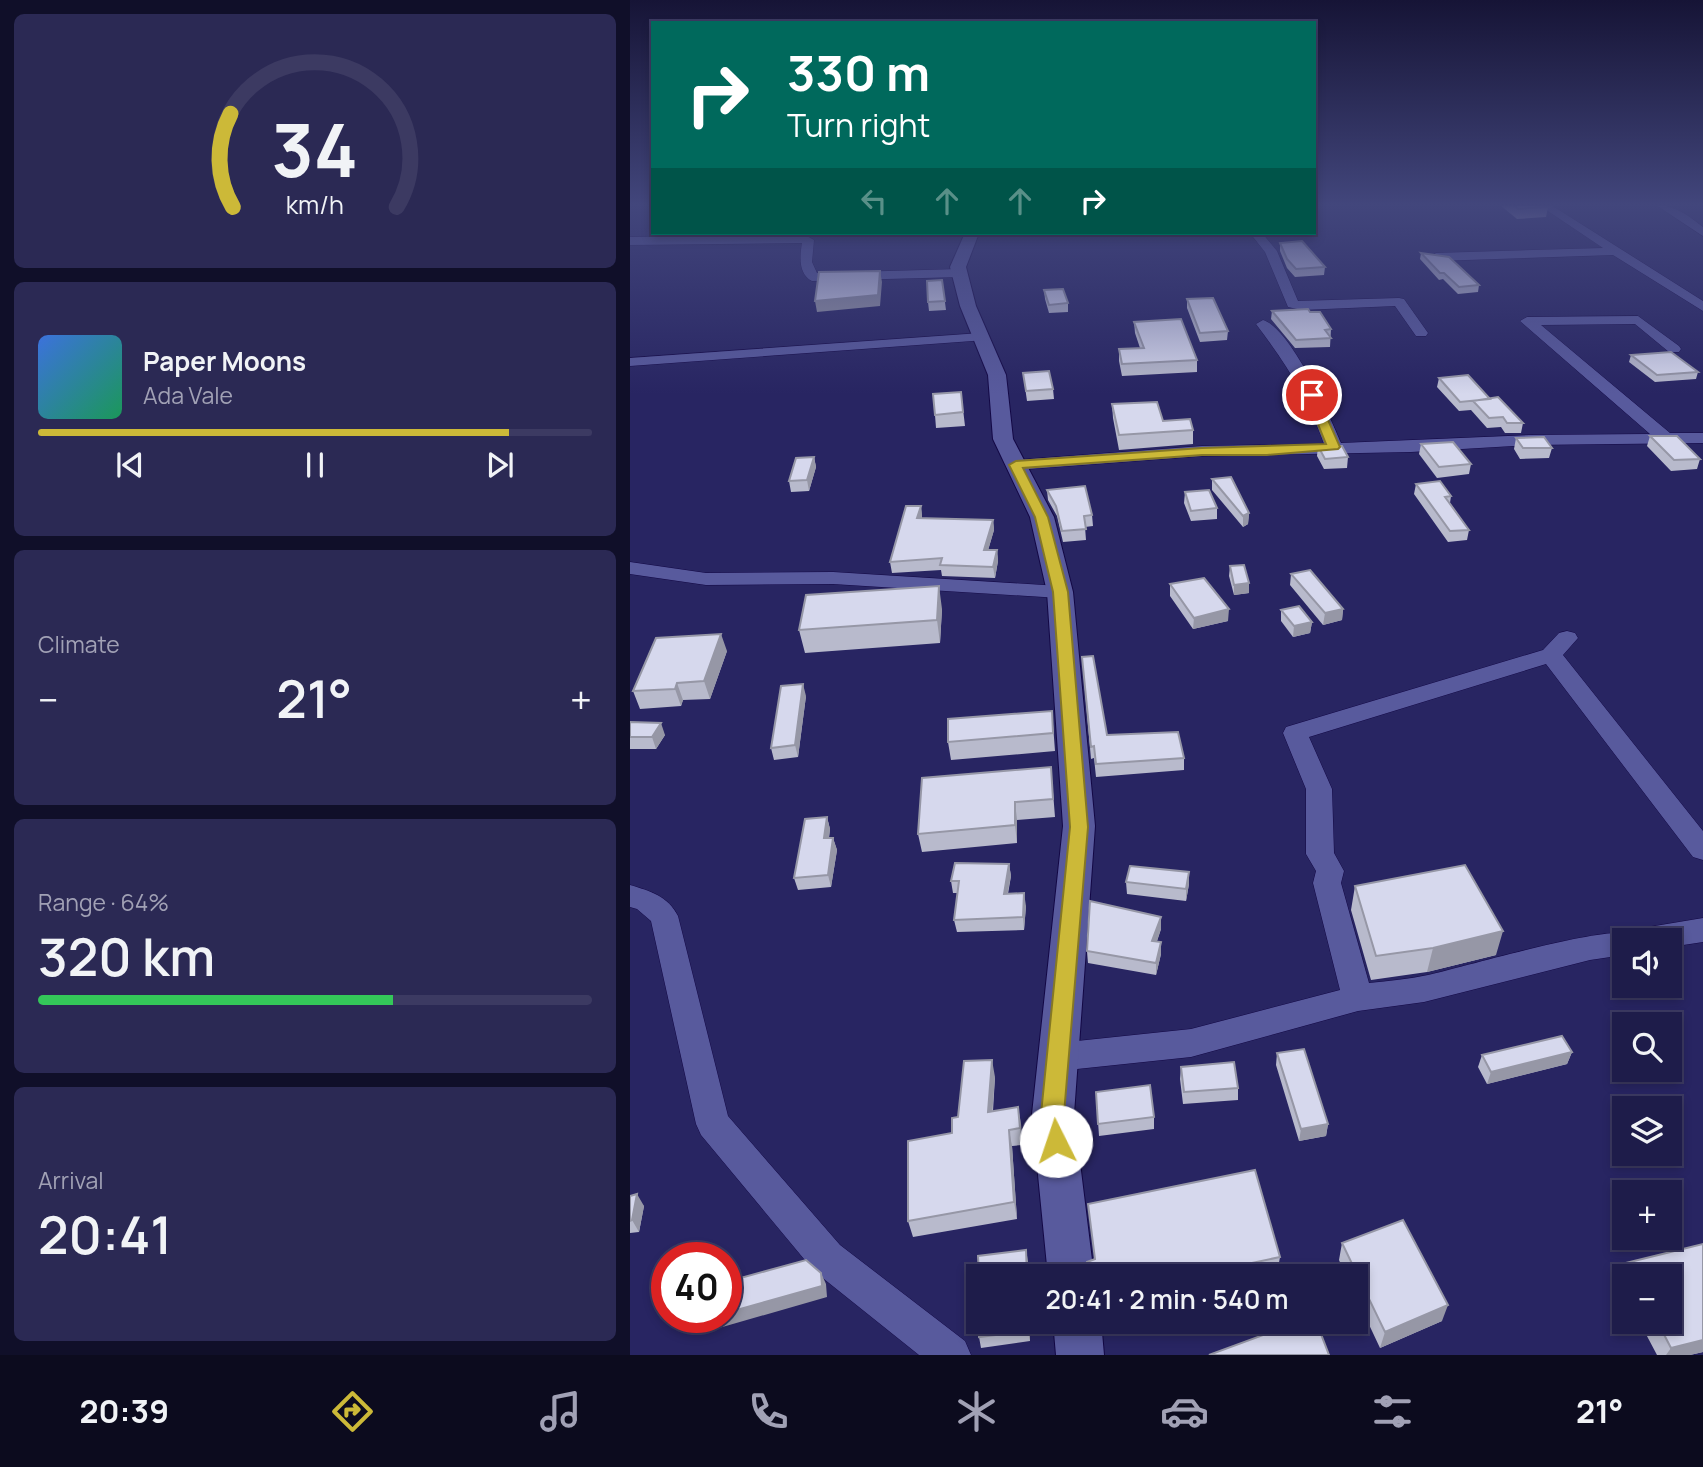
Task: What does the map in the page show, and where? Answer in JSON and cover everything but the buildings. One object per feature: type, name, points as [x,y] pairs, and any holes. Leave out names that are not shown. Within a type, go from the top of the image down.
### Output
[{"type":"street","points":[[808,268],[811,277],[960,273]]},
{"type":"street","points":[[958,268],[968,306],[997,375],[1003,439],[1042,517],[1060,592],[1079,827],[1053,1114],[1070,1264]]},
{"type":"street","points":[[1278,268],[1293,304],[1302,306],[1399,302],[1421,333]]},
{"type":"street","points":[[1643,268],[1703,307]]},
{"type":"street","points":[[1664,437],[1561,347],[1527,321],[1639,320],[1674,349]]},
{"type":"street","points":[[1263,324],[1279,341],[1312,395],[1334,447]]},
{"type":"street","points":[[630,362],[981,337]]},
{"type":"street","points":[[1016,465],[1202,451],[1703,438]]},
{"type":"street","points":[[630,568],[706,579],[833,578],[1060,592]]},
{"type":"street","points":[[1358,998],[1326,883],[1330,871],[1320,854],[1319,789],[1295,733],[1559,646],[1703,850]]},
{"type":"street","points":[[630,896],[648,901],[664,916],[713,1124],[827,1258],[951,1355]]},
{"type":"street","points":[[1682,934],[1703,930]]},
{"type":"street","points":[[1058,1057],[1191,1043],[1358,998],[1424,989],[1612,945]]},
{"type":"street","points":[[1078,1334],[1080,1355]]},
{"type":"route","points":[[1056,1141],[1053,1114],[1079,827],[1060,592],[1042,517],[1016,465],[1202,451],[1334,447],[1312,395]]}]
